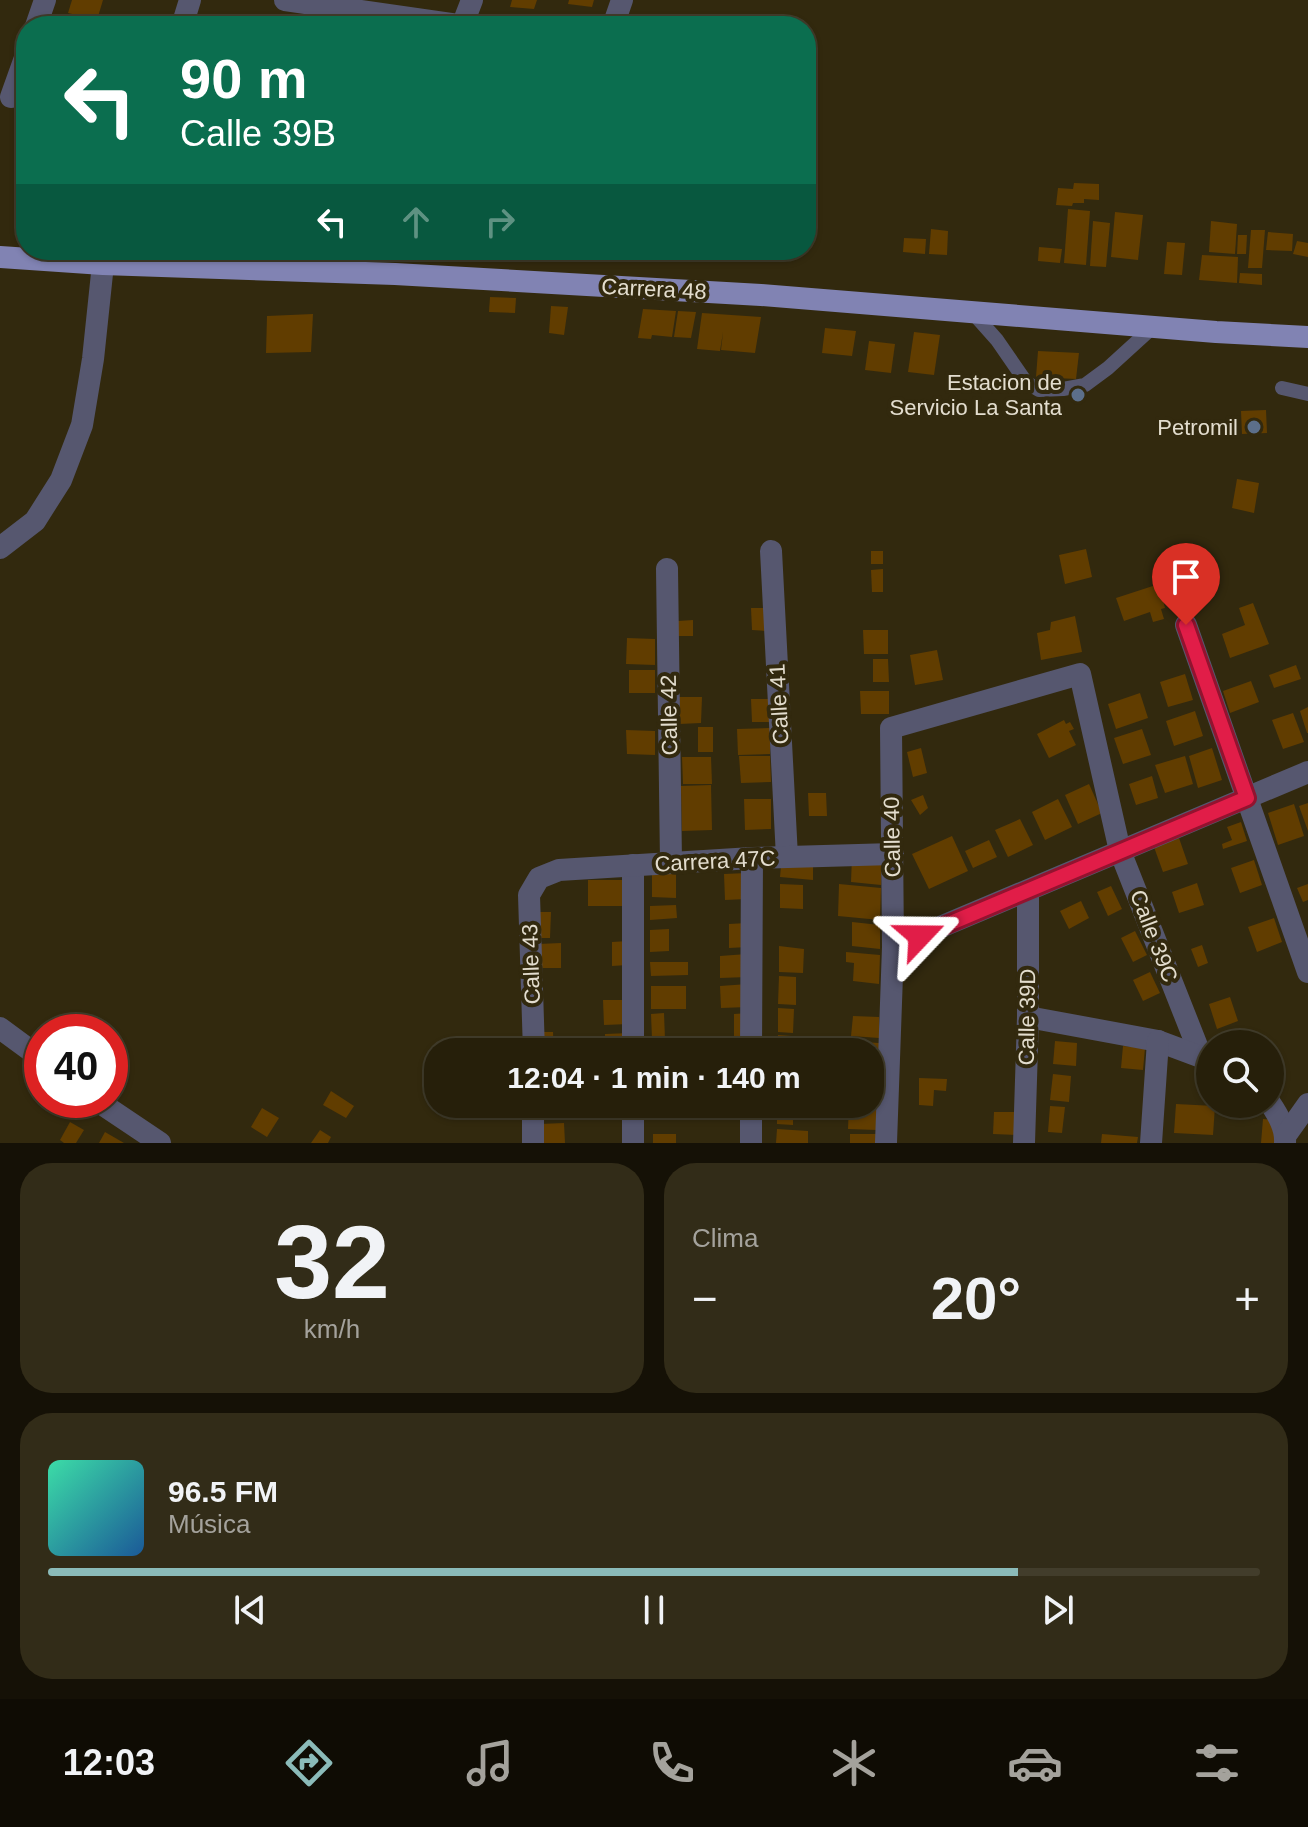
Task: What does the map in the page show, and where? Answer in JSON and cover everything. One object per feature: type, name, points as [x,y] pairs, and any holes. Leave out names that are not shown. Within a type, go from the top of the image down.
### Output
[{"type":"main road","name":"Carrera 48","points":[[44,260],[425,276],[761,295],[1308,337]]},
{"type":"street","points":[[285,0],[339,4],[407,16]]},
{"type":"street","points":[[11,97],[16,83]]},
{"type":"street","points":[[0,548],[35,521],[61,480],[82,425],[103,264]]},
{"type":"street","name":"Calle 41","points":[[771,551],[787,857]]},
{"type":"street","name":"Calle 42","points":[[667,569],[671,862]]},
{"type":"street","points":[[1186,625],[1308,972]]},
{"type":"street","name":"Calle 39C","points":[[891,728],[1080,674],[1120,851],[1196,1036]]},
{"type":"street","name":"Calle 40","points":[[886,1143],[893,947],[891,728]]},
{"type":"street","points":[[893,947],[1308,772]]},
{"type":"street","name":"Carrera 47C","points":[[539,878],[559,870],[671,862],[893,854]]},
{"type":"street","points":[[751,1038],[752,858]]},
{"type":"street","points":[[633,865],[633,1038]]},
{"type":"street","name":"Calle 43","points":[[534,1038],[529,895],[539,878]]},
{"type":"street","name":"Calle 39D","points":[[1024,1143],[1028,891]]},
{"type":"street","points":[[1028,1017],[1158,1041],[1196,1055]]},
{"type":"street","points":[[0,1028],[24,1046]]},
{"type":"street","points":[[1151,1143],[1158,1041]]},
{"type":"street","points":[[1286,1139],[1308,1104]]},
{"type":"street","points":[[123,1118],[160,1143]]},
{"type":"street","points":[[533,1118],[533,1143]]},
{"type":"street","points":[[633,1118],[633,1143]]},
{"type":"street","points":[[751,1118],[751,1143]]},
{"type":"street","points":[[1280,1118],[1286,1139]]},
{"type":"lane","points":[[973,313],[997,340],[1026,382],[1039,390],[1085,385],[1153,327]]},
{"type":"lane","points":[[1282,388],[1308,394]]},
{"type":"building","points":[[72,0],[103,0],[98,16],[68,13]]},
{"type":"building","points":[[512,0],[537,0],[534,9],[510,7]]},
{"type":"building","points":[[569,0],[594,0],[592,7],[568,4]]},
{"type":"building","points":[[1074,183],[1099,184],[1099,200],[1084,199],[1084,203],[1073,203],[1072,206],[1056,205],[1058,188],[1073,189]]},
{"type":"building","points":[[1068,209],[1090,211],[1086,265],[1064,263]]},
{"type":"building","points":[[1115,212],[1143,215],[1138,260],[1111,257]]},
{"type":"building","points":[[1093,221],[1110,223],[1106,267],[1090,266]]},
{"type":"building","points":[[1211,221],[1237,224],[1235,254],[1209,252]]},
{"type":"building","points":[[931,229],[948,231],[947,255],[929,254]]},
{"type":"building","points":[[1251,230],[1265,230],[1262,268],[1248,268]]},
{"type":"building","points":[[1268,232],[1293,234],[1292,251],[1266,250]]},
{"type":"building","points":[[1238,235],[1247,235],[1246,254],[1237,254]]},
{"type":"building","points":[[904,238],[926,239],[925,254],[903,252]]},
{"type":"building","points":[[1297,241],[1308,243],[1308,257],[1293,254]]},
{"type":"building","points":[[1167,242],[1185,243],[1182,275],[1164,274]]},
{"type":"building","points":[[1039,247],[1062,249],[1060,263],[1038,261]]},
{"type":"building","points":[[1202,255],[1238,257],[1237,283],[1199,280]]},
{"type":"building","points":[[1240,273],[1262,274],[1262,285],[1239,283]]},
{"type":"building","points":[[490,297],[516,298],[515,313],[489,312]]},
{"type":"building","points":[[551,306],[568,307],[564,335],[549,333]]},
{"type":"building","points":[[643,309],[676,311],[672,337],[652,335],[651,339],[638,338]]},
{"type":"building","points":[[678,311],[696,312],[691,338],[674,337]]},
{"type":"building","points":[[702,313],[761,317],[755,353],[721,350],[723,332],[720,351],[697,349]]},
{"type":"building","points":[[313,314],[311,352],[266,353],[267,316]]},
{"type":"building","points":[[825,328],[856,331],[852,356],[822,353]]},
{"type":"building","points":[[914,332],[940,335],[934,375],[908,372]]},
{"type":"building","points":[[869,341],[895,344],[891,373],[865,370]]},
{"type":"building","points":[[1038,351],[1079,353],[1076,379],[1036,377]]},
{"type":"building","name":"Petromil","points":[[1266,410],[1267,433],[1242,434],[1241,411]]},
{"type":"building","points":[[1237,479],[1259,483],[1254,513],[1232,508]]},
{"type":"building","points":[[1086,549],[1092,577],[1065,584],[1059,555]]},
{"type":"building","points":[[871,551],[883,551],[883,564],[871,564]]},
{"type":"building","points":[[883,569],[883,592],[872,592],[871,570]]},
{"type":"building","points":[[1159,584],[1165,608],[1161,609],[1164,619],[1153,622],[1150,612],[1124,621],[1116,598]]},
{"type":"building","points":[[1253,603],[1269,644],[1230,658],[1222,634],[1245,625],[1239,608]]},
{"type":"building","points":[[751,608],[767,608],[768,631],[752,630]]},
{"type":"building","points":[[1075,616],[1082,652],[1041,660],[1037,633],[1050,630],[1051,622]]},
{"type":"building","points":[[693,620],[693,636],[678,636],[678,621]]},
{"type":"building","points":[[863,630],[888,630],[888,654],[864,654]]},
{"type":"building","points":[[627,638],[655,639],[655,665],[626,664]]},
{"type":"building","points":[[937,650],[943,680],[915,685],[910,655]]},
{"type":"building","points":[[873,659],[888,659],[889,682],[873,682]]},
{"type":"building","points":[[1296,665],[1301,679],[1274,688],[1269,675]]},
{"type":"building","points":[[629,670],[655,670],[655,693],[629,693]]},
{"type":"building","points":[[1185,674],[1193,700],[1168,707],[1160,682]]},
{"type":"building","points":[[1251,681],[1259,702],[1230,713],[1223,691]]},
{"type":"building","points":[[860,691],[889,691],[889,714],[861,714]]},
{"type":"building","points":[[1140,693],[1148,718],[1116,729],[1108,704]]},
{"type":"building","points":[[679,697],[702,697],[701,723],[679,724]]},
{"type":"building","points":[[751,699],[769,699],[769,722],[752,722]]},
{"type":"building","points":[[1308,707],[1308,733],[1307,733],[1300,711]]},
{"type":"building","points":[[1195,711],[1203,736],[1174,746],[1166,721]]},
{"type":"building","points":[[1293,713],[1304,742],[1283,749],[1272,720]]},
{"type":"building","points":[[1064,720],[1066,724],[1070,722],[1074,729],[1069,731],[1076,745],[1049,758],[1037,734]]},
{"type":"building","points":[[698,727],[713,727],[713,752],[698,752]]},
{"type":"building","points":[[770,728],[770,754],[738,755],[737,729]]},
{"type":"building","points":[[1142,729],[1151,755],[1123,764],[1114,738]]},
{"type":"building","points":[[626,730],[655,731],[655,755],[627,754]]},
{"type":"building","points":[[921,748],[927,773],[913,777],[907,752]]},
{"type":"building","points":[[1212,748],[1222,780],[1198,788],[1189,756]]},
{"type":"building","points":[[739,756],[770,756],[771,782],[741,783]]},
{"type":"building","points":[[1185,756],[1193,784],[1165,793],[1155,765]]},
{"type":"building","points":[[682,757],[711,757],[712,784],[683,784]]},
{"type":"building","points":[[1152,776],[1158,798],[1136,805],[1129,784]]},
{"type":"building","points":[[1089,784],[1102,813],[1078,824],[1065,795]]},
{"type":"building","points":[[711,785],[712,830],[682,831],[681,786]]},
{"type":"building","points":[[808,793],[826,793],[827,816],[809,816]]},
{"type":"building","points":[[923,795],[928,808],[920,815],[911,800]]},
{"type":"building","points":[[744,799],[771,799],[771,829],[745,830]]},
{"type":"building","points":[[1058,799],[1072,827],[1045,840],[1032,812]]},
{"type":"building","points":[[1308,803],[1308,831],[1299,806]]},
{"type":"building","points":[[1294,804],[1304,836],[1278,845],[1268,813]]},
{"type":"building","points":[[1020,819],[1033,845],[1008,857],[995,830]]},
{"type":"building","points":[[1241,822],[1247,841],[1223,849],[1222,844],[1232,840],[1227,827]]},
{"type":"building","points":[[952,836],[968,871],[929,889],[912,854]]},
{"type":"building","points":[[1179,838],[1188,864],[1163,872],[1154,847]]},
{"type":"building","points":[[989,840],[997,857],[973,868],[965,851]]},
{"type":"building","points":[[852,856],[882,859],[881,885],[851,882]]},
{"type":"building","points":[[1254,860],[1262,885],[1240,893],[1231,868]]},
{"type":"building","points":[[781,866],[813,867],[813,880],[780,877]]},
{"type":"building","points":[[652,873],[676,874],[676,898],[652,897]]},
{"type":"building","points":[[747,873],[747,899],[725,900],[724,874]]},
{"type":"building","points":[[588,880],[627,880],[627,906],[588,906]]},
{"type":"building","points":[[1197,883],[1204,905],[1179,913],[1172,892]]},
{"type":"building","points":[[780,884],[803,885],[803,909],[780,908]]},
{"type":"building","points":[[839,884],[881,888],[880,920],[838,916]]},
{"type":"building","points":[[1308,884],[1308,900],[1303,902],[1297,888]]},
{"type":"building","points":[[1111,886],[1122,909],[1108,916],[1097,892]]},
{"type":"building","points":[[1081,901],[1089,918],[1069,929],[1060,911]]},
{"type":"building","points":[[676,905],[677,918],[650,920],[650,906]]},
{"type":"building","points":[[538,912],[551,912],[550,938],[538,938]]},
{"type":"building","points":[[1274,918],[1282,942],[1257,952],[1248,927]]},
{"type":"building","points":[[852,922],[880,925],[880,949],[852,946]]},
{"type":"building","points":[[747,923],[748,947],[729,948],[729,924]]},
{"type":"building","points":[[669,929],[669,951],[650,952],[650,930]]},
{"type":"building","points":[[1135,931],[1147,955],[1133,962],[1121,938]]},
{"type":"building","points":[[628,941],[628,965],[612,966],[612,942]]},
{"type":"building","points":[[561,943],[561,968],[538,968],[538,944]]},
{"type":"building","points":[[1202,945],[1208,963],[1198,967],[1191,949]]},
{"type":"building","points":[[779,946],[804,949],[803,973],[779,972]]},
{"type":"building","points":[[846,952],[880,955],[879,984],[853,981],[854,963],[846,962]]},
{"type":"building","points":[[747,954],[748,977],[720,978],[720,956]]},
{"type":"building","points":[[650,962],[688,962],[688,975],[651,976]]},
{"type":"building","points":[[1150,972],[1160,993],[1143,1001],[1133,980]]},
{"type":"building","points":[[779,976],[796,977],[796,1005],[778,1004]]},
{"type":"building","points":[[748,984],[748,1007],[721,1008],[720,986]]},
{"type":"building","points":[[651,986],[686,986],[686,1009],[651,1009]]},
{"type":"building","points":[[1230,997],[1238,1021],[1217,1029],[1209,1004]]},
{"type":"building","points":[[603,1000],[628,1000],[629,1024],[604,1025]]},
{"type":"building","points":[[778,1008],[794,1009],[793,1033],[778,1032]]},
{"type":"building","points":[[664,1013],[665,1038],[652,1038],[651,1014]]},
{"type":"building","points":[[749,1013],[749,1038],[734,1038],[734,1014]]},
{"type":"building","points":[[853,1016],[879,1017],[879,1038],[851,1036]]},
{"type":"building","points":[[539,1032],[553,1032],[553,1038],[539,1038]]},
{"type":"building","points":[[629,1033],[629,1038],[605,1038],[605,1034]]},
{"type":"building","points":[[778,1035],[806,1037],[806,1038],[778,1038]]},
{"type":"building","points":[[1055,1041],[1077,1043],[1076,1066],[1053,1064]]},
{"type":"building","points":[[1123,1046],[1145,1048],[1143,1070],[1121,1068]]},
{"type":"building","points":[[1053,1074],[1071,1076],[1069,1102],[1050,1100]]},
{"type":"building","points":[[919,1078],[947,1079],[946,1091],[934,1090],[933,1106],[919,1105]]},
{"type":"building","points":[[331,1091],[354,1106],[346,1118],[323,1105]]},
{"type":"building","points":[[1176,1104],[1196,1105],[1196,1118],[1214,1118],[1213,1135],[1174,1133]]},
{"type":"building","points":[[1050,1106],[1065,1107],[1062,1133],[1048,1132]]},
{"type":"building","points":[[262,1108],[279,1118],[267,1137],[251,1127]]},
{"type":"building","points":[[994,1112],[1018,1112],[1017,1135],[993,1134]]},
{"type":"building","points":[[777,1118],[793,1118],[793,1125],[777,1124]]},
{"type":"building","points":[[848,1118],[877,1118],[877,1130],[848,1129]]},
{"type":"building","points":[[1263,1119],[1277,1120],[1275,1143],[1261,1143]]},
{"type":"building","points":[[70,1122],[84,1130],[76,1143],[64,1143],[60,1140]]},
{"type":"building","points":[[564,1123],[565,1143],[539,1143],[540,1124]]},
{"type":"building","points":[[777,1129],[808,1131],[808,1143],[776,1143]]},
{"type":"building","points":[[320,1130],[331,1137],[328,1143],[311,1143]]},
{"type":"building","points":[[105,1132],[124,1143],[99,1143]]},
{"type":"building","points":[[653,1134],[676,1134],[676,1143],[653,1143]]},
{"type":"building","points":[[850,1134],[877,1134],[877,1143],[850,1143]]},
{"type":"building","points":[[1102,1134],[1138,1137],[1137,1143],[1101,1143]]},
{"type":"place","name":"Estacion de Servicio La Santa","points":[[1078,395]]},
{"type":"place","name":"Petromil","points":[[1254,427]]},
{"type":"route","points":[[920,936],[1247,798],[1186,625]]}]
